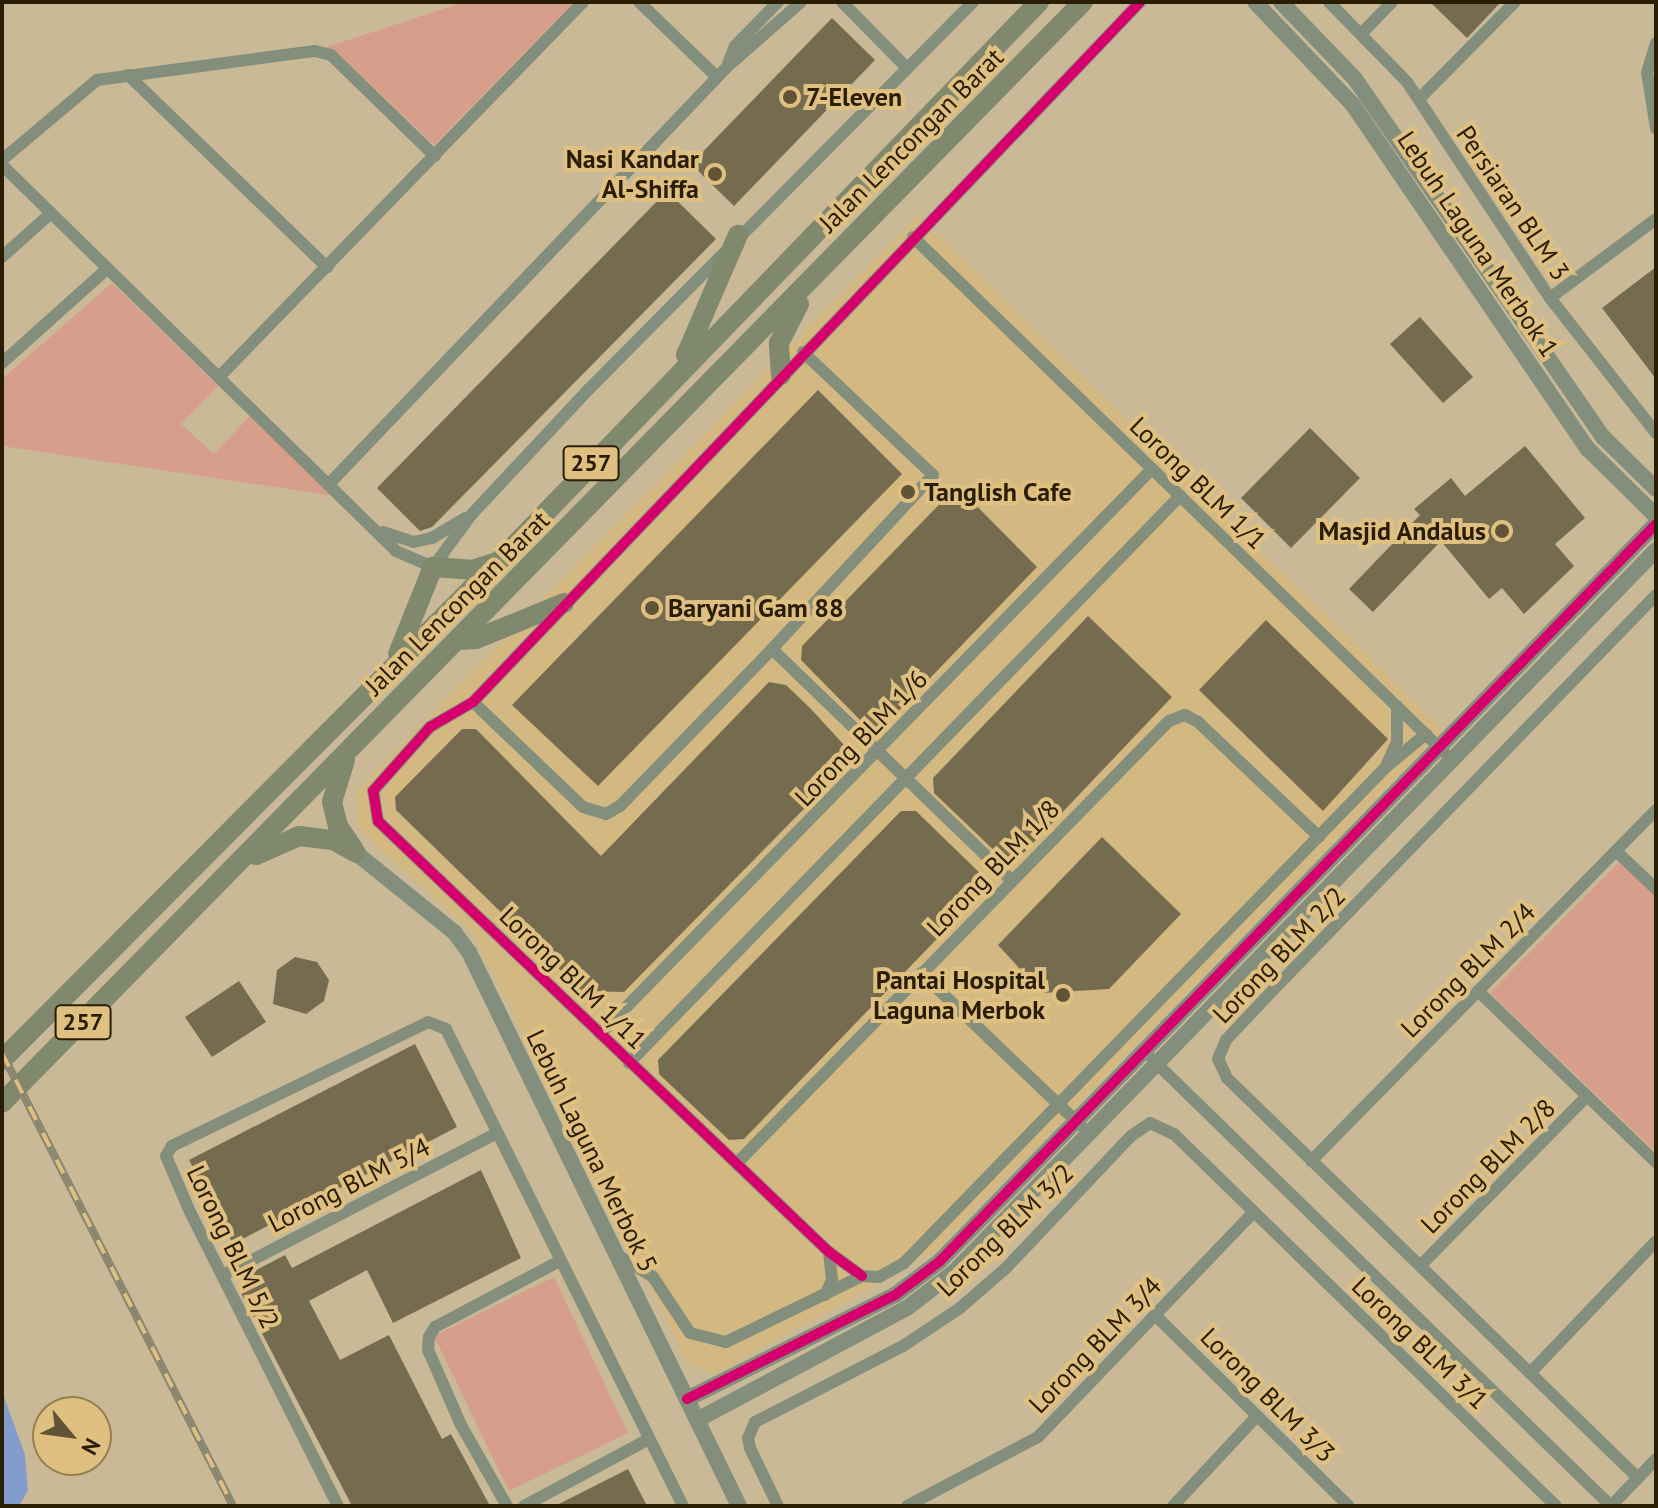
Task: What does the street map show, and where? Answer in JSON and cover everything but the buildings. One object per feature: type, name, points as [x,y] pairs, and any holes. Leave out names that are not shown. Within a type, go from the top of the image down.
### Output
[{"type":"highway","name":"Jalan Lencongan Barat","points":[[2,1060],[498,562],[668,382],[1039,2]]},
{"type":"highway","name":"Jalan Lencongan Barat","points":[[2,1103],[165,942],[350,749],[1083,2]]},
{"type":"highway","points":[[668,382],[697,338],[738,235]]},
{"type":"highway","points":[[781,375],[784,325],[813,276]]},
{"type":"highway","points":[[383,678],[404,643],[433,567],[472,570],[498,562]]},
{"type":"highway","points":[[459,640],[476,639],[564,603]]},
{"type":"highway","points":[[350,749],[332,802],[338,826],[356,853]]},
{"type":"highway","points":[[238,865],[299,836],[333,840],[356,853]]},
{"type":"street","points":[[219,377],[583,2]]},
{"type":"street","points":[[639,2],[717,77]]},
{"type":"street","points":[[728,66],[735,46],[778,2]]},
{"type":"street","points":[[329,484],[717,77],[801,2]]},
{"type":"street","points":[[842,2],[907,68]]},
{"type":"street","points":[[435,156],[324,52],[128,75],[85,86],[2,162],[396,551],[433,567],[472,514],[738,235],[973,2]]},
{"type":"street","name":"Lorong BLM 1/11","points":[[862,1276],[829,1252],[629,1063],[375,813],[377,783],[436,722],[473,702],[781,375],[1140,2]]},
{"type":"street","name":"Lebuh Laguna Merbok 1","points":[[1255,2],[1353,105],[1588,449],[1656,516]]},
{"type":"street","name":"Lebuh Laguna Merbok 1","points":[[1281,2],[1355,79],[1603,437],[1656,489]]},
{"type":"street","name":"Persiaran BLM 3","points":[[1329,2],[1362,33],[1419,99],[1550,298],[1656,433]]},
{"type":"street","points":[[1362,33],[1392,2]]},
{"type":"street","points":[[1419,99],[1515,2]]},
{"type":"street","points":[[1656,43],[1647,72],[1656,128]]},
{"type":"street","points":[[128,75],[327,267]]},
{"type":"street","points":[[2,257],[51,213]]},
{"type":"street","points":[[1550,298],[1656,219]]},
{"type":"street","name":"Lorong BLM 1/1","points":[[913,237],[1452,759]]},
{"type":"street","points":[[2,363],[108,268]]},
{"type":"street","points":[[473,702],[583,807],[606,814],[620,806],[772,649],[933,475],[803,352]]},
{"type":"street","name":"Lorong BLM 1/6","points":[[600,1034],[1152,469]]},
{"type":"street","points":[[629,1063],[1180,496]]},
{"type":"street","points":[[367,523],[396,540],[413,542],[432,538],[472,514]]},
{"type":"street","points":[[697,1420],[930,1294],[1082,1127],[1144,1051],[1656,524]]},
{"type":"street","points":[[687,1399],[906,1287],[960,1242],[1082,1127],[1157,1064],[1656,550]]},
{"type":"street","name":"Lorong BLM 2/2","points":[[1638,1478],[1220,1069],[1226,1040],[1656,595]]},
{"type":"street","points":[[772,649],[1011,880]]},
{"type":"street","points":[[1386,767],[1397,742],[1397,706]]},
{"type":"street","name":"Lorong BLM 1/8","points":[[737,1163],[1169,721],[1185,715],[1319,837]]},
{"type":"street","points":[[616,1254],[653,1277],[678,1320],[706,1340],[726,1342],[862,1276],[886,1275],[912,1257],[1386,767],[1426,734]]},
{"type":"street","name":"Lorong BLM 2/4","points":[[1311,1161],[1656,810]]},
{"type":"street","points":[[1616,851],[1656,889]]},
{"type":"street","name":"Lebuh Laguna Merbok 5","points":[[356,853],[463,941],[739,1506]]},
{"type":"street","points":[[921,973],[1082,1127]]},
{"type":"street","points":[[1478,991],[1656,1162]]},
{"type":"street","name":"Lorong BLM 5/2","points":[[338,1506],[166,1161],[168,1149],[416,1025],[441,1025],[497,1133]]},
{"type":"street","points":[[1144,1051],[1611,1506],[1656,1459]]},
{"type":"street","name":"Lorong BLM 2/8","points":[[1420,1266],[1587,1096]]},
{"type":"street","name":"Lorong BLM 3/2","points":[[778,1506],[748,1438],[755,1422],[903,1346],[960,1308],[1144,1125],[1157,1124],[1174,1134],[1254,1212]]},
{"type":"street","points":[[497,1133],[558,1262],[683,1506]]},
{"type":"street","name":"Lorong BLM 5/4","points":[[223,1275],[497,1133]]},
{"type":"street","name":"Lorong BLM 3/4","points":[[907,1506],[1038,1437],[1254,1212]]},
{"type":"street","name":"Lorong BLM 3/1","points":[[1254,1212],[1553,1505]]},
{"type":"street","points":[[1530,1373],[1656,1241]]},
{"type":"street","points":[[824,1296],[832,1280],[829,1252]]},
{"type":"street","points":[[507,1506],[461,1425],[428,1350],[429,1337],[435,1327],[558,1262]]},
{"type":"street","name":"Lorong BLM 3/3","points":[[1155,1315],[1349,1506]]},
{"type":"street","points":[[1173,1506],[1257,1416]]},
{"type":"street","points":[[524,1506],[649,1439]]},
{"type":"shaded area","points":[[464,2],[574,2],[434,145],[339,54],[324,48]]},
{"type":"shaded area","points":[[918,215],[1443,730],[934,1252],[713,1375],[687,1360],[473,934],[357,827],[357,790]]},
{"type":"shaded area","points":[[112,283],[218,386],[181,424],[214,454],[250,416],[335,496],[2,446],[2,379]]},
{"type":"shaded area","points":[[1619,862],[1656,897],[1656,1152],[1490,993]]},
{"type":"shaded area","points":[[554,1277],[628,1433],[509,1491],[434,1336]]},
{"type":"water","points":[[2,1391],[25,1455],[28,1490],[19,1506],[2,1506]]},
{"type":"railway","points":[[2,1053],[233,1506]]},
{"type":"cycle path","points":[[862,1276],[829,1252],[378,821],[373,791],[430,727],[473,702],[1140,2]]},
{"type":"cycle path","points":[[687,1399],[895,1295],[939,1262],[1656,524]]},
{"type":"place","name":"7-Eleven","points":[[790,97]]},
{"type":"place","name":"Nasi Kandar Al-Shiffa","points":[[715,174]]},
{"type":"place","name":"Tanglish Cafe","points":[[908,492]]},
{"type":"place","name":"Masjid Andalus","points":[[1502,531]]},
{"type":"place","name":"Baryani Gam 88","points":[[652,608]]},
{"type":"place","name":"Pantai Hospital Laguna Merbok","points":[[1063,995]]}]
